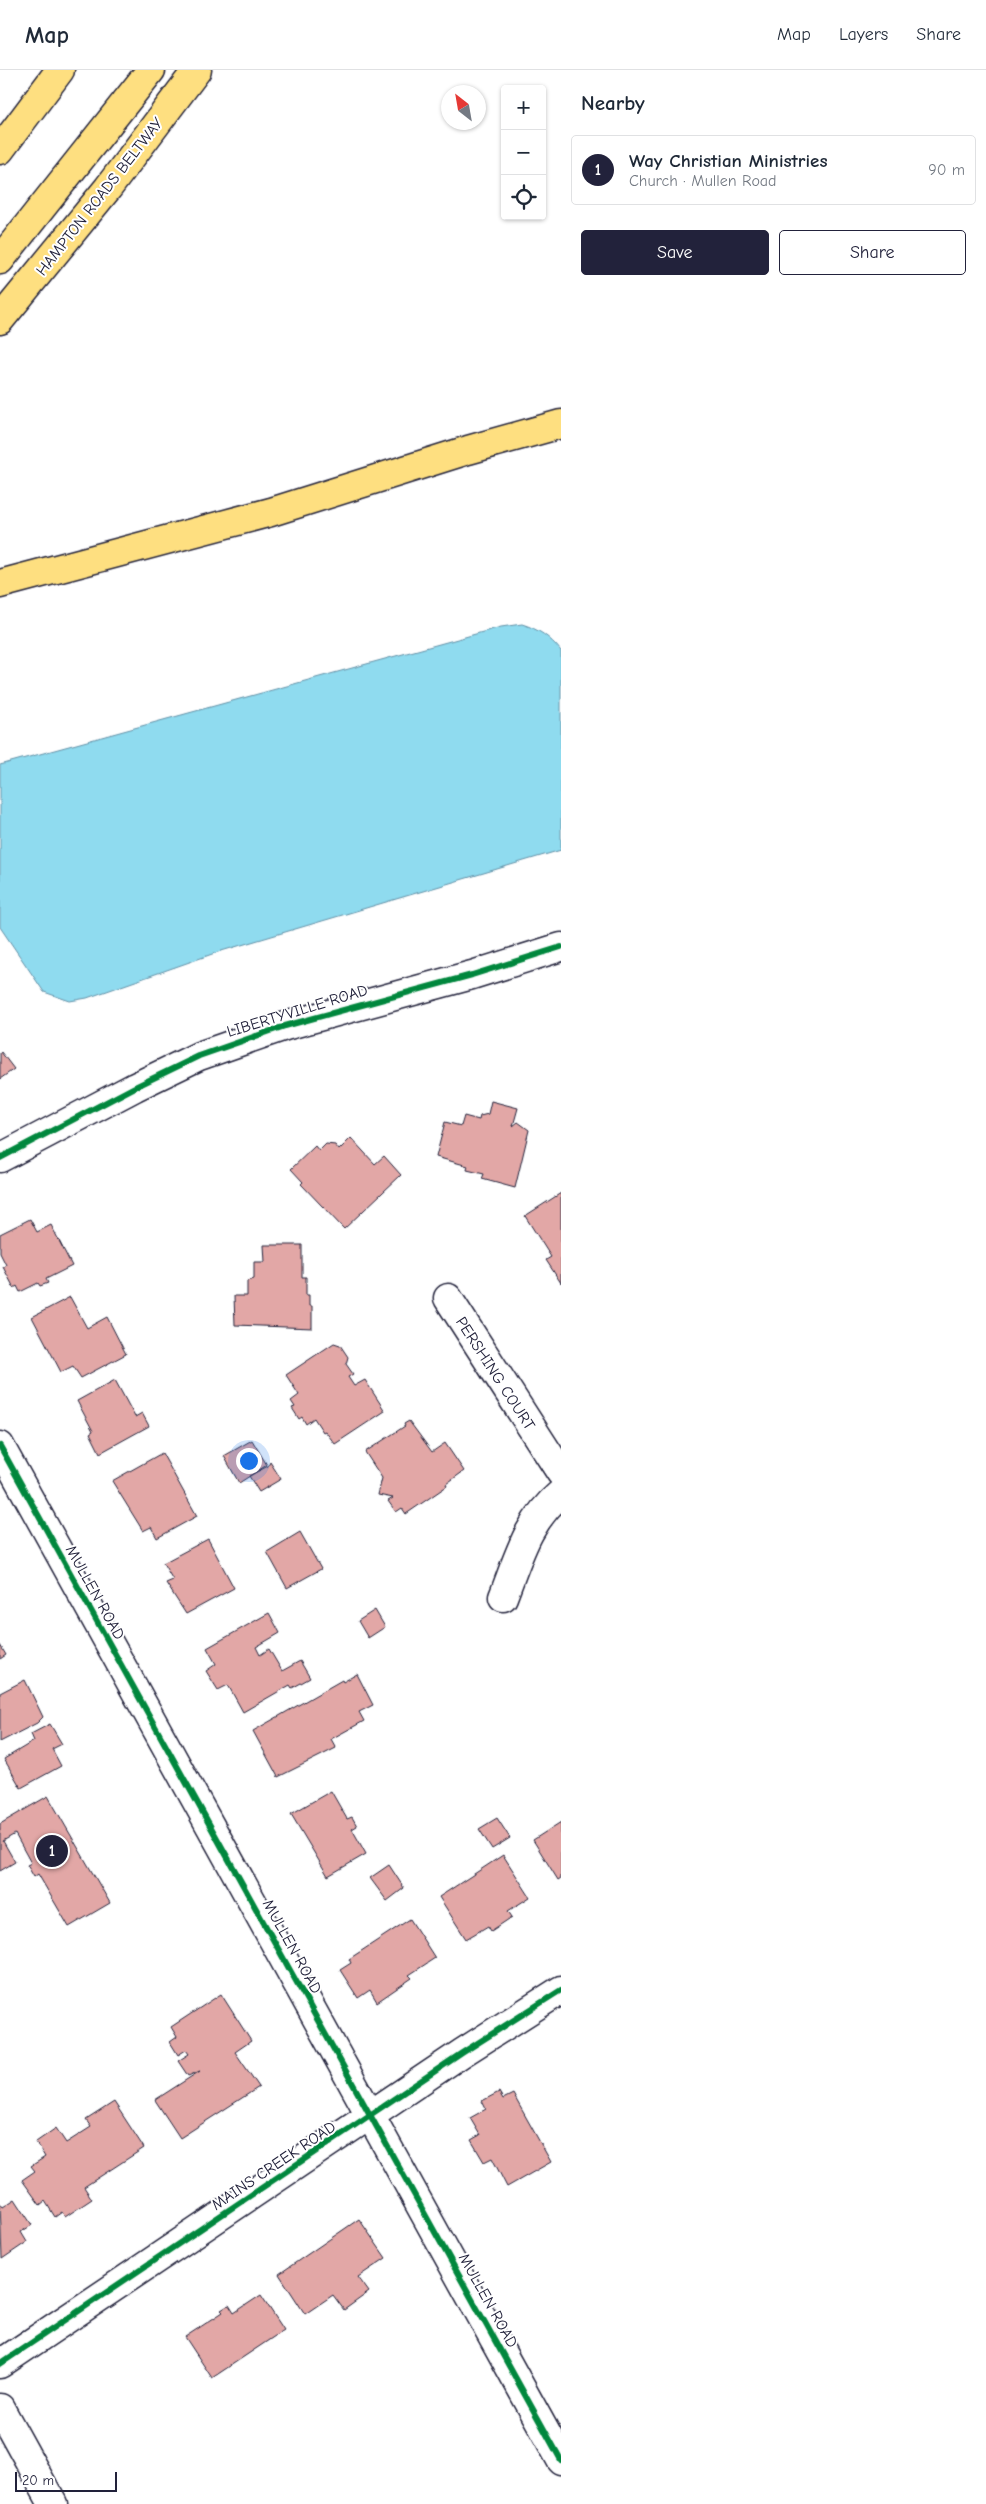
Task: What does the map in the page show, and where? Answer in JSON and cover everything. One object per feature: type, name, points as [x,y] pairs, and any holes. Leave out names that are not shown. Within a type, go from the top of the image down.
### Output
[{"type":"highway","points":[[0,150],[60,70]]},
{"type":"highway","points":[[0,260],[151,70]]},
{"type":"highway","name":"HAMPTON ROADS BELTWAY","points":[[0,320],[108,188],[197,70]]},
{"type":"highway","points":[[0,584],[271,512],[468,450],[561,424]]},
{"type":"street","name":"LIBERTYVILLE ROAD","points":[[0,1158],[135,1086],[199,1056],[285,1026],[472,975],[561,947]]},
{"type":"street","name":"PERSHING COURT","points":[[448,1298],[561,1473]]},
{"type":"street","name":"MULLEN ROAD","points":[[0,1446],[561,2460]]},
{"type":"street","points":[[503,1597],[531,1525],[547,1504],[561,1493]]},
{"type":"street","name":"MAINS CREEK ROAD","points":[[0,2364],[462,2054],[561,1990]]},
{"type":"street","points":[[0,2408],[53,2504]]},
{"type":"water","points":[[522,624],[543,634],[561,651],[561,850],[218,952],[87,998],[70,1001],[44,992],[0,927],[0,765],[501,627]]},
{"type":"building","points":[[0,1053],[14,1069],[0,1079]]},
{"type":"building","points":[[491,1101],[518,1108],[513,1126],[518,1122],[529,1130],[515,1188],[482,1179],[484,1174],[467,1170],[468,1166],[436,1157],[445,1122],[461,1126],[464,1116],[479,1120],[480,1116],[488,1114]]},
{"type":"building","points":[[351,1138],[375,1164],[384,1156],[401,1175],[344,1229],[301,1184],[303,1182],[291,1169],[315,1146],[319,1151],[326,1144],[335,1145],[339,1150]]},
{"type":"building","points":[[561,1193],[561,1283],[546,1260],[551,1257],[525,1216]]},
{"type":"building","points":[[30,1219],[37,1232],[51,1225],[72,1266],[46,1279],[48,1283],[40,1286],[38,1283],[20,1292],[17,1286],[14,1288],[3,1267],[6,1265],[0,1253],[0,1234]]},
{"type":"building","points":[[264,1245],[302,1245],[302,1277],[306,1277],[306,1295],[309,1295],[309,1306],[312,1306],[312,1328],[235,1325],[234,1296],[247,1296],[247,1281],[254,1279],[254,1262],[265,1262]]},
{"type":"building","points":[[70,1297],[87,1328],[107,1317],[126,1354],[81,1378],[73,1366],[61,1372],[32,1317]]},
{"type":"building","points":[[334,1343],[340,1345],[348,1357],[346,1364],[353,1374],[348,1377],[354,1386],[365,1380],[385,1411],[335,1444],[325,1431],[323,1432],[314,1418],[306,1424],[302,1417],[299,1419],[292,1408],[295,1407],[291,1401],[299,1395],[286,1375]]},
{"type":"building","points":[[115,1380],[135,1417],[142,1413],[149,1426],[100,1453],[90,1433],[93,1431],[77,1401]]},
{"type":"building","points":[[409,1421],[432,1452],[445,1443],[464,1471],[446,1484],[447,1486],[406,1514],[402,1508],[396,1512],[388,1501],[393,1498],[378,1495],[382,1478],[365,1452],[405,1426],[404,1424]]},
{"type":"building","points":[[252,1440],[267,1465],[239,1483],[224,1456]]},
{"type":"building","points":[[162,1453],[197,1516],[157,1538],[151,1527],[143,1531],[112,1481]]},
{"type":"building","points":[[270,1462],[281,1479],[259,1492],[249,1476],[268,1466]]},
{"type":"building","points":[[300,1532],[321,1569],[287,1588],[267,1552]]},
{"type":"building","points":[[208,1539],[234,1588],[186,1614],[166,1583],[173,1580],[163,1563]]},
{"type":"building","points":[[375,1610],[385,1627],[368,1638],[358,1621]]},
{"type":"building","points":[[269,1613],[280,1633],[256,1647],[260,1655],[269,1649],[282,1671],[300,1661],[310,1678],[292,1688],[290,1685],[243,1712],[228,1685],[218,1690],[206,1671],[216,1664],[207,1648]]},
{"type":"building","points":[[0,1645],[6,1655],[0,1659]]},
{"type":"building","points":[[357,1674],[373,1705],[359,1712],[364,1721],[331,1739],[336,1748],[278,1777],[253,1731],[342,1680],[343,1682]]},
{"type":"building","points":[[25,1680],[43,1717],[37,1723],[0,1742],[0,1693]]},
{"type":"building","points":[[50,1724],[62,1744],[52,1749],[61,1766],[21,1788],[4,1759],[34,1741],[31,1734]]},
{"type":"building","points":[[331,1791],[347,1819],[352,1817],[357,1826],[352,1829],[366,1854],[328,1876],[291,1814]]},
{"type":"building","points":[[48,1796],[110,1903],[69,1927],[38,1874],[34,1877],[27,1865],[31,1863],[15,1834],[3,1841],[15,1862],[0,1871],[0,1824]]},
{"type":"building","points":[[497,1818],[510,1838],[492,1849],[479,1829]]},
{"type":"building","points":[[561,1822],[561,1878],[558,1880],[533,1840]]},
{"type":"building","points":[[503,1855],[530,1897],[508,1911],[512,1917],[491,1931],[488,1926],[466,1939],[439,1897]]},
{"type":"building","points":[[389,1865],[404,1888],[387,1901],[370,1878]]},
{"type":"building","points":[[410,1919],[435,1958],[409,1975],[412,1978],[377,2002],[370,1990],[358,1998],[340,1970],[351,1963],[349,1959]]},
{"type":"building","points":[[221,1994],[251,2041],[235,2052],[259,2087],[180,2138],[155,2100],[200,2071],[188,2076],[178,2061],[189,2054],[186,2050],[178,2055],[170,2042],[177,2037],[171,2027]]},
{"type":"building","points":[[499,2092],[503,2099],[513,2094],[551,2162],[507,2187],[492,2158],[484,2162],[471,2140],[480,2135],[470,2118],[486,2109],[482,2101]]},
{"type":"building","points":[[114,2102],[144,2148],[84,2187],[92,2199],[65,2217],[62,2212],[55,2217],[45,2201],[40,2205],[22,2180],[35,2171],[31,2166],[45,2157],[36,2142],[56,2128],[66,2143],[91,2127],[86,2120]]},
{"type":"building","points":[[15,2199],[32,2225],[21,2232],[27,2242],[2,2259],[0,2203],[3,2207]]},
{"type":"building","points":[[359,2219],[386,2258],[358,2277],[369,2292],[344,2310],[333,2295],[305,2314],[279,2274]]},
{"type":"building","points":[[261,2295],[284,2330],[212,2378],[185,2337],[223,2312],[221,2310],[229,2305],[234,2313]]},
{"type":"cycle path","points":[[0,1158],[135,1087],[199,1056],[285,1026],[472,975],[561,947]]},
{"type":"cycle path","points":[[0,1446],[561,2460]]},
{"type":"cycle path","points":[[0,2364],[462,2053],[561,1990]]},
{"type":"place","name":"Way Christian Ministries","points":[[52,1851]]}]
